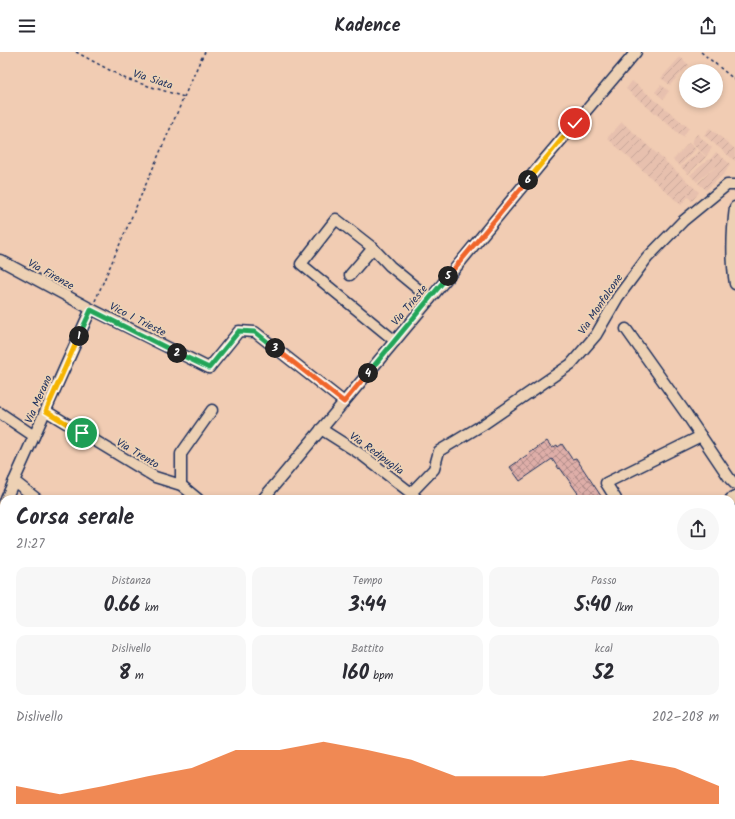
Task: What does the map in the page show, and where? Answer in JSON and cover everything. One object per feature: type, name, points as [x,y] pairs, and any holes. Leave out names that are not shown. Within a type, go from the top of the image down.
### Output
[{"type":"street","name":"Via Trieste","points":[[266,495],[550,153],[636,52]]},
{"type":"street","name":"Via Monfalcone","points":[[415,495],[434,469],[439,451],[484,424],[571,364],[596,335],[618,297],[647,258],[683,221],[727,185],[735,185]]},
{"type":"street","points":[[735,207],[733,267],[735,284]]},
{"type":"street","points":[[395,341],[301,264],[336,219],[373,248],[390,266],[430,299]]},
{"type":"street","points":[[350,275],[373,248]]},
{"type":"street","name":"Via Firenze","points":[[0,260],[91,310]]},
{"type":"street","name":"Vico I Trieste","points":[[91,310],[209,368],[239,331],[255,332],[344,402]]},
{"type":"street","name":"Via Merano","points":[[8,495],[91,310]]},
{"type":"street","points":[[626,329],[688,415],[730,479],[735,484]]},
{"type":"street","points":[[181,485],[181,454],[212,410]]},
{"type":"street","name":"Via Trento","points":[[46,411],[155,478],[181,485],[193,495]]},
{"type":"street","points":[[0,413],[34,436]]},
{"type":"street","name":"Via Redipuglia","points":[[321,429],[362,455],[413,495]]},
{"type":"street","points":[[614,495],[606,483],[701,436]]},
{"type":"street","points":[[14,481],[32,495]]},
{"type":"path","name":"Via Siata","points":[[76,52],[126,79],[184,98]]},
{"type":"path","points":[[91,310],[205,52]]},
{"type":"path","points":[[701,52],[735,80]]},
{"type":"shaded area","points":[[680,57],[688,64],[679,64],[679,76],[670,85],[661,78]]},
{"type":"shaded area","points":[[632,81],[689,128],[683,137],[626,89]]},
{"type":"shaded area","points":[[661,85],[669,91],[663,99],[655,92]]},
{"type":"shaded area","points":[[622,122],[699,192],[692,201],[688,197],[681,205],[607,138]]},
{"type":"shaded area","points":[[710,128],[735,149],[735,161],[704,135]]},
{"type":"shaded area","points":[[697,134],[712,148],[706,156],[691,143]]},
{"type":"shaded area","points":[[689,143],[696,149],[680,166],[673,160]]},
{"type":"shaded area","points":[[699,151],[706,157],[688,174],[681,167]]},
{"type":"shaded area","points":[[716,152],[730,164],[725,173],[706,190],[698,183],[717,166],[697,182],[690,175],[709,159],[710,160]]},
{"type":"building","points":[[547,441],[552,448],[557,445],[558,447],[562,444],[572,459],[576,458],[600,495],[579,495],[552,459],[520,481],[510,467]]},
{"type":"route","points":[[82,433],[46,411],[91,310],[209,368],[239,331],[255,332],[344,402],[575,123]]}]
